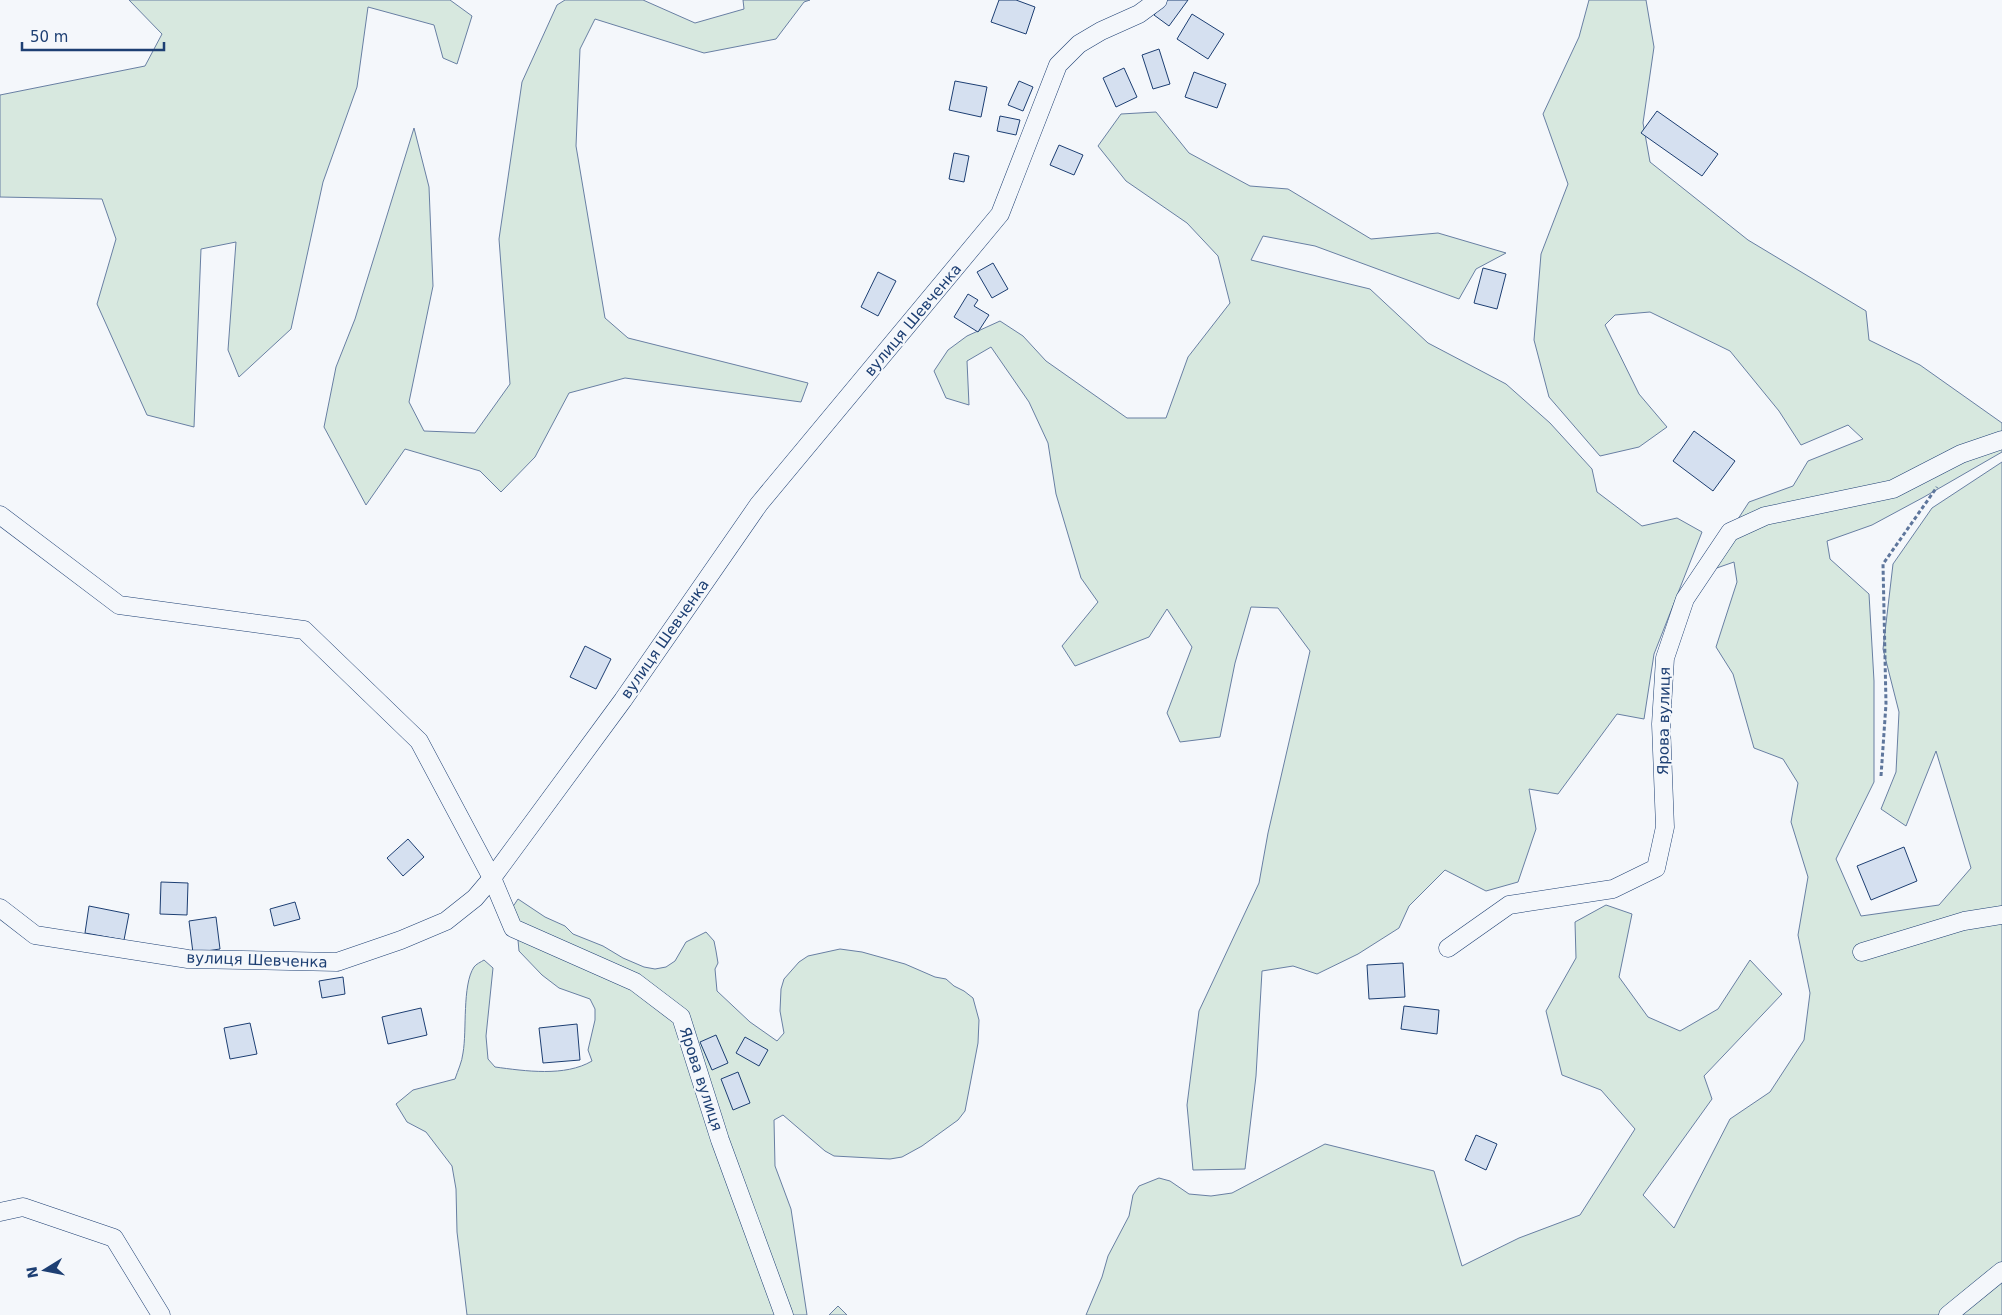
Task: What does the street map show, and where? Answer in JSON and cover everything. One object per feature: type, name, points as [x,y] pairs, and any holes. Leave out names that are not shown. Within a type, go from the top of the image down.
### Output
[{"type":"street","name":"вулиця Шевченка","points":[[0,908],[35,935],[188,958],[337,962],[401,940],[446,921],[475,898],[492,878],[622,700],[758,504],[1000,214],[1058,65],[1079,44],[1101,31],[1139,14],[1158,0]]},
{"type":"street","name":"Ярова вулиця","points":[[1448,948],[1510,905],[1613,889],[1656,868],[1665,826],[1661,724],[1665,658],[1685,599],[1730,532],[1765,516],[1893,489],[1961,454],[2002,440]]},
{"type":"street","name":"Ярова вулиця","points":[[0,515],[119,605],[304,630],[419,741],[492,878],[513,928],[635,982],[681,1017],[720,1140],[784,1315]]},
{"type":"street","points":[[1862,952],[1964,921],[2002,915]]},
{"type":"street","points":[[0,1212],[23,1207],[114,1238],[161,1315]]},
{"type":"street","points":[[1948,1315],[2002,1271]]},
{"type":"path","points":[[1881,776],[1886,704],[1883,564],[1939,485]]},
{"type":"shaded area","points":[[129,0],[450,0],[472,16],[457,64],[443,58],[434,25],[368,7],[357,87],[323,182],[291,329],[239,377],[228,350],[236,242],[201,249],[194,427],[147,415],[97,304],[116,239],[102,199],[0,197],[0,95],[145,66],[162,34]]},
{"type":"shaded area","points":[[565,0],[643,0],[695,23],[744,9],[743,0],[810,0],[804,2],[776,39],[704,53],[595,19],[580,49],[576,146],[605,318],[628,338],[808,383],[801,402],[625,378],[569,393],[535,457],[501,492],[480,471],[405,449],[366,505],[324,427],[336,367],[355,319],[414,128],[429,187],[433,286],[409,402],[424,431],[475,433],[510,384],[499,239],[522,82],[557,5]]},
{"type":"shaded area","points":[[1589,0],[1646,0],[1654,47],[1643,123],[1650,162],[1748,240],[1866,311],[1869,340],[1920,365],[2002,423],[2002,452],[1872,525],[1827,541],[1830,559],[1869,594],[1874,681],[1874,782],[1836,859],[1861,916],[1939,905],[1971,868],[1936,751],[1906,826],[1881,809],[1896,772],[1899,712],[1883,649],[1893,564],[1932,508],[2002,462],[2002,1315],[1086,1315],[1102,1277],[1108,1256],[1129,1216],[1133,1195],[1139,1186],[1159,1178],[1170,1181],[1189,1194],[1211,1196],[1232,1193],[1325,1144],[1434,1171],[1462,1266],[1519,1238],[1580,1215],[1635,1129],[1601,1090],[1562,1075],[1546,1011],[1576,958],[1575,922],[1606,905],[1632,914],[1619,977],[1648,1017],[1680,1031],[1718,1009],[1750,960],[1782,994],[1704,1076],[1712,1099],[1643,1195],[1674,1228],[1730,1119],[1770,1092],[1804,1040],[1810,993],[1798,935],[1808,877],[1791,822],[1798,783],[1783,759],[1754,748],[1733,674],[1716,647],[1737,582],[1734,562],[1711,570],[1725,539],[1749,502],[1793,486],[1808,461],[1863,439],[1848,425],[1801,445],[1779,411],[1730,351],[1650,312],[1615,315],[1605,325],[1639,394],[1667,427],[1639,447],[1600,456],[1549,397],[1534,340],[1541,254],[1568,184],[1543,114],[1579,37]]},
{"type":"shaded area","points":[[1156,112],[1189,153],[1250,186],[1288,189],[1371,239],[1438,233],[1506,253],[1476,269],[1459,299],[1315,246],[1263,236],[1251,260],[1370,289],[1428,343],[1506,384],[1550,423],[1592,469],[1597,492],[1642,526],[1677,518],[1702,532],[1654,654],[1644,719],[1617,714],[1558,794],[1529,789],[1536,829],[1518,882],[1486,891],[1445,870],[1409,906],[1399,928],[1358,954],[1317,974],[1293,966],[1262,971],[1256,1076],[1245,1169],[1193,1170],[1187,1105],[1199,1011],[1259,883],[1268,833],[1310,651],[1278,608],[1251,607],[1235,663],[1220,737],[1180,742],[1167,713],[1192,647],[1167,609],[1149,637],[1075,666],[1062,646],[1098,602],[1081,578],[1056,494],[1048,443],[1029,402],[991,347],[967,361],[969,405],[946,398],[934,371],[948,350],[967,336],[1000,321],[1023,336],[1046,361],[1127,418],[1166,418],[1188,357],[1230,303],[1218,256],[1187,223],[1126,181],[1098,146],[1121,114]]},
{"type":"shaded area","points":[[518,899],[545,917],[565,926],[573,934],[603,946],[623,958],[644,967],[655,969],[666,967],[675,961],[686,942],[706,932],[714,941],[716,951],[718,963],[715,969],[717,991],[750,1022],[777,1041],[784,1033],[780,1011],[781,989],[784,979],[799,962],[808,956],[840,949],[862,952],[905,964],[935,977],[946,979],[973,998],[979,1020],[978,1043],[965,1111],[958,1120],[922,1146],[902,1157],[890,1159],[834,1156],[825,1151],[783,1115],[774,1120],[775,1166],[791,1209],[807,1315],[467,1315],[457,1232],[456,1189],[452,1166],[426,1132],[407,1122],[396,1104],[413,1090],[455,1079],[463,1053],[466,996],[470,975],[474,967],[484,960],[493,968],[486,1036],[488,1059],[495,1067],[545,1072],[570,1069],[592,1061],[588,1050],[595,1020],[595,1009],[590,999],[559,988],[542,975],[519,951],[517,929],[512,908]]},
{"type":"shaded area","points":[[838,1306],[847,1315],[829,1315]]},
{"type":"building","points":[[999,0],[1016,0],[1035,7],[1026,34],[991,22]]},
{"type":"building","points":[[1166,0],[1188,0],[1169,26],[1154,15]]},
{"type":"building","points":[[1192,14],[1224,34],[1208,59],[1177,39]]},
{"type":"building","points":[[1159,49],[1170,84],[1153,89],[1142,55]]},
{"type":"building","points":[[1124,68],[1137,97],[1116,107],[1103,78]]},
{"type":"building","points":[[1194,72],[1226,84],[1217,108],[1185,97]]},
{"type":"building","points":[[955,81],[987,87],[981,117],[949,110]]},
{"type":"building","points":[[1019,81],[1033,87],[1023,111],[1008,105]]},
{"type":"building","points":[[1657,111],[1718,154],[1702,176],[1641,133]]},
{"type":"building","points":[[1000,116],[1020,120],[1016,135],[997,131]]},
{"type":"building","points":[[1059,145],[1083,155],[1074,175],[1050,165]]},
{"type":"building","points":[[954,153],[969,156],[964,182],[949,179]]},
{"type":"building","points":[[993,263],[1008,289],[992,298],[977,272]]},
{"type":"building","points":[[1483,268],[1506,274],[1497,309],[1474,303]]},
{"type":"building","points":[[878,272],[896,281],[878,316],[861,307]]},
{"type":"building","points":[[968,294],[978,300],[974,306],[989,315],[978,332],[954,317]]},
{"type":"building","points":[[1694,431],[1735,461],[1713,491],[1673,461]]},
{"type":"building","points":[[585,646],[611,659],[596,689],[570,677]]},
{"type":"building","points":[[408,839],[424,857],[403,876],[387,858]]},
{"type":"building","points":[[1904,847],[1917,881],[1871,900],[1857,866]]},
{"type":"building","points":[[161,882],[188,883],[187,915],[160,914]]},
{"type":"building","points":[[295,902],[300,919],[274,926],[270,909]]},
{"type":"building","points":[[89,906],[129,914],[124,940],[85,933]]},
{"type":"building","points":[[216,917],[220,949],[193,953],[189,921]]},
{"type":"building","points":[[1403,963],[1405,997],[1369,999],[1367,965]]},
{"type":"building","points":[[343,977],[345,994],[322,998],[319,981]]},
{"type":"building","points":[[1404,1006],[1439,1010],[1437,1034],[1401,1029]]},
{"type":"building","points":[[421,1008],[427,1035],[388,1044],[382,1017]]},
{"type":"building","points":[[250,1023],[257,1054],[230,1059],[224,1028]]},
{"type":"building","points":[[577,1024],[580,1060],[543,1063],[539,1028]]},
{"type":"building","points":[[716,1035],[728,1063],[712,1070],[700,1042]]},
{"type":"building","points":[[745,1037],[768,1050],[759,1066],[736,1053]]},
{"type":"building","points":[[738,1072],[750,1103],[733,1110],[721,1079]]},
{"type":"building","points":[[1476,1135],[1497,1144],[1486,1170],[1465,1160]]}]
